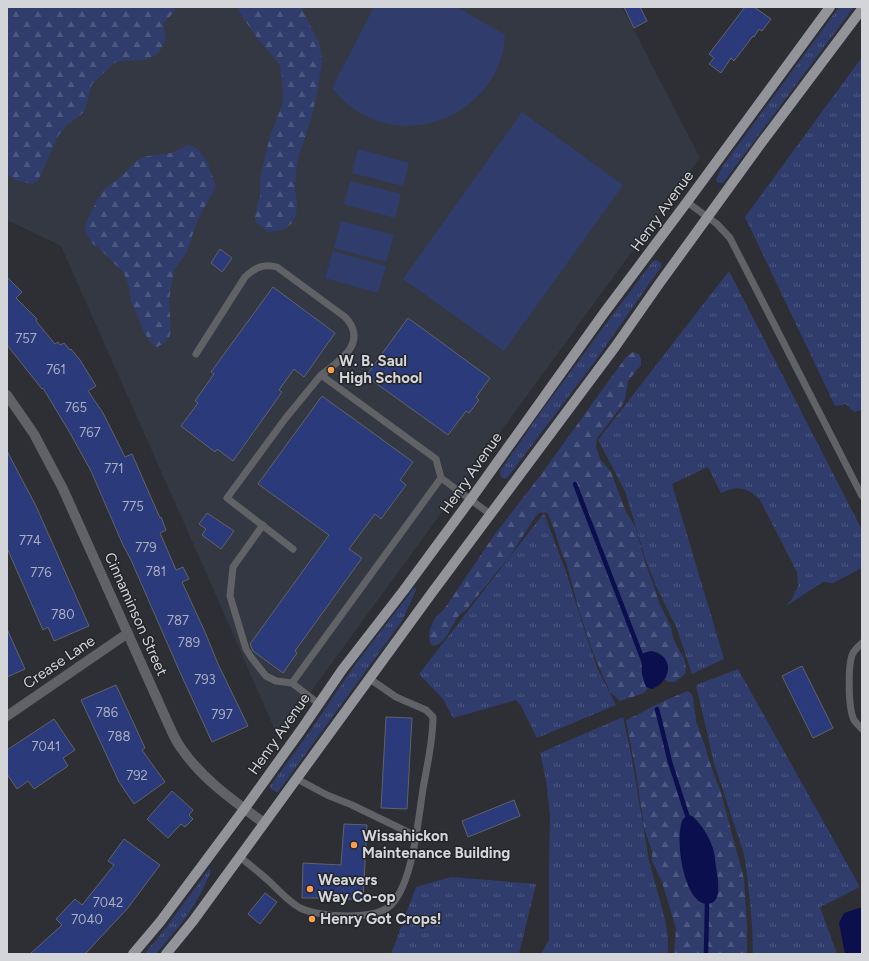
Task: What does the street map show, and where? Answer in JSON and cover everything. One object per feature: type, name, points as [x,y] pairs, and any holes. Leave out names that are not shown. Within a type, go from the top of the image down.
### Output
[{"type":"main road","name":"Henry Avenue","points":[[133,954],[160,922],[244,808],[342,670],[404,590],[471,499],[604,313],[830,7]]},
{"type":"main road","points":[[166,954],[193,921],[490,514],[615,347],[708,216],[862,8]]},
{"type":"street","name":"Cinnaminson Street","points":[[7,395],[32,431],[56,473],[180,747],[208,780],[264,823]]},
{"type":"street","name":"Crease Lane","points":[[7,716],[128,634]]},
{"type":"lane","points":[[687,202],[708,216],[730,238],[862,496]]},
{"type":"lane","points":[[196,354],[245,277],[262,265],[277,267],[345,317],[351,324],[354,331],[352,346],[343,358],[321,375],[285,419],[227,498],[293,549]]},
{"type":"lane","points":[[321,375],[436,459],[441,478],[490,514]]},
{"type":"lane","points":[[292,683],[441,478]]},
{"type":"lane","points":[[263,525],[234,567],[230,596],[246,649],[250,657],[266,676],[276,681],[292,683],[319,704]]},
{"type":"lane","points":[[862,643],[852,654],[850,664],[850,706],[854,720],[862,729]]},
{"type":"lane","points":[[240,857],[291,902],[312,912],[364,916],[383,911],[391,905],[398,896],[407,874],[416,836],[432,744],[433,717],[426,710],[396,697],[370,679]]},
{"type":"lane","points":[[297,779],[327,795],[352,805],[416,836]]},
{"type":"shaded area","name":"W. B. Saul High School","points":[[7,7],[622,7],[700,158],[278,737],[61,246],[7,220]]},
{"type":"shaded area","points":[[651,651],[659,653],[664,658],[668,668],[667,675],[664,680],[652,689],[646,687],[642,674],[641,655]]},
{"type":"shaded area","points":[[687,815],[692,816],[702,827],[710,840],[714,851],[718,895],[716,900],[712,903],[707,904],[699,901],[692,893],[686,881],[680,853],[680,827],[683,819]]},
{"type":"shaded area","points":[[862,907],[862,954],[845,954],[839,923],[844,913]]},
{"type":"green space","points":[[7,7],[176,7],[173,13],[163,24],[166,38],[160,51],[155,56],[142,60],[121,61],[114,63],[92,84],[84,112],[67,125],[58,136],[38,181],[32,184],[18,181],[7,174]]},
{"type":"green space","points":[[237,7],[301,7],[320,45],[322,61],[317,93],[311,119],[299,155],[296,172],[296,215],[291,224],[283,230],[268,232],[256,222],[255,217],[260,197],[261,174],[269,140],[283,102],[280,66],[257,38]]},
{"type":"green space","points":[[374,7],[457,7],[505,35],[499,64],[489,82],[476,98],[461,110],[443,119],[424,124],[404,126],[384,123],[364,115],[343,100],[332,88]]},
{"type":"green space","points":[[839,7],[854,7],[723,183],[718,183],[716,180],[722,167]]},
{"type":"green space","points":[[862,57],[862,410],[854,412],[846,404],[835,406],[745,217]]},
{"type":"green space","points":[[522,112],[623,185],[504,351],[403,279]]},
{"type":"green space","points":[[188,145],[199,151],[203,156],[216,186],[196,223],[187,252],[174,270],[169,300],[171,330],[169,338],[157,347],[151,343],[144,332],[131,301],[129,286],[124,273],[93,244],[86,233],[85,226],[97,200],[105,189],[122,176],[136,161],[142,157],[171,153]]},
{"type":"green space","points":[[358,149],[409,163],[403,186],[352,173]]},
{"type":"green space","points":[[350,181],[401,194],[395,218],[344,204]]},
{"type":"green space","points":[[341,221],[394,235],[386,262],[334,248]]},
{"type":"green space","points":[[333,251],[386,266],[378,293],[325,278]]},
{"type":"green space","points":[[657,260],[661,263],[661,267],[596,360],[508,477],[505,479],[501,477],[500,471],[540,413],[653,261]]},
{"type":"green space","points":[[729,271],[862,530],[862,568],[833,583],[823,582],[786,606],[792,599],[798,586],[797,572],[760,500],[751,492],[737,488],[721,493],[708,467],[672,484],[724,659],[692,674],[677,629],[656,586],[646,561],[625,491],[598,440]]},
{"type":"green space","points":[[633,352],[639,354],[641,365],[628,381],[625,399],[621,407],[597,438],[596,447],[600,459],[611,472],[626,512],[635,526],[646,565],[659,602],[671,627],[673,638],[684,659],[686,668],[685,674],[675,682],[665,680],[668,666],[658,652],[651,651],[643,674],[643,679],[648,688],[644,693],[620,701],[610,692],[593,653],[579,610],[567,565],[548,514],[545,512],[539,513],[535,517],[510,556],[466,610],[459,616],[445,638],[438,645],[433,646],[429,640],[429,636],[434,620],[445,608],[495,534],[540,476],[626,357]]},
{"type":"green space","points":[[544,513],[566,572],[598,670],[616,705],[537,738],[521,706],[516,700],[453,718],[443,699],[419,674]]},
{"type":"green space","points":[[414,588],[416,588],[416,590],[402,621],[278,792],[270,788],[354,666]]},
{"type":"green space","points":[[738,669],[860,887],[820,907],[837,954],[753,954],[752,925],[744,854],[714,763],[696,685]]},
{"type":"green space","points":[[688,691],[693,697],[696,721],[721,793],[744,879],[747,954],[674,954],[676,929],[662,882],[652,861],[652,851],[644,828],[636,772],[626,721],[653,706]],"holes":[[[687,815],[692,816],[697,820],[713,848],[719,886]]]},
{"type":"green space","points":[[623,717],[631,754],[649,861],[665,919],[668,939],[668,954],[541,954],[549,940],[550,815],[546,780],[540,753]]},
{"type":"green space","points":[[209,869],[211,870],[201,893],[188,915],[156,954],[144,954],[161,934]]},
{"type":"green space","points":[[451,877],[536,884],[519,954],[391,954],[416,887]]},
{"type":"building","points":[[624,7],[640,7],[647,21],[634,28]]},
{"type":"building","points":[[745,7],[754,7],[771,19],[762,31],[759,29],[734,61],[731,58],[721,73],[709,64],[714,58],[709,54]]},
{"type":"building","points":[[220,249],[232,258],[222,272],[211,263]]},
{"type":"building","points":[[7,277],[22,292],[16,298],[37,319],[36,321],[55,344],[58,342],[60,345],[64,343],[70,350],[71,349],[80,360],[96,386],[88,391],[103,413],[125,457],[132,454],[166,530],[160,533],[176,570],[183,567],[189,579],[182,582],[218,664],[248,726],[212,742],[91,471],[43,388],[42,389],[7,345]]},
{"type":"building","points":[[273,287],[335,333],[304,377],[294,369],[279,390],[282,392],[233,461],[217,449],[215,452],[181,426],[198,403],[195,401],[214,374],[211,372]]},
{"type":"building","points":[[408,318],[490,378],[476,397],[479,400],[469,413],[466,411],[448,435],[366,376]]},
{"type":"building","points":[[322,396],[413,462],[400,480],[406,485],[381,519],[375,514],[349,549],[362,558],[295,651],[297,653],[283,673],[253,651],[250,644],[329,535],[258,484]]},
{"type":"building","points":[[7,451],[36,506],[89,626],[54,641],[48,627],[43,630],[7,548]]},
{"type":"building","points":[[207,513],[234,531],[221,549],[202,535],[206,529],[199,524]]},
{"type":"building","points":[[7,629],[25,669],[7,677]]},
{"type":"building","points":[[802,666],[833,728],[813,738],[782,676]]},
{"type":"building","points":[[116,685],[145,748],[142,750],[165,782],[134,804],[119,782],[81,700]]},
{"type":"building","points":[[386,717],[412,718],[407,809],[381,808]]},
{"type":"building","points":[[54,719],[75,750],[63,758],[68,766],[34,789],[28,781],[17,789],[7,774],[7,750]]},
{"type":"building","points":[[172,791],[193,810],[189,815],[193,819],[185,827],[181,824],[168,838],[147,819]]},
{"type":"building","points":[[514,800],[520,816],[468,837],[462,821]]},
{"type":"building","points":[[344,824],[367,825],[363,900],[321,897],[302,898],[303,863],[341,865]]},
{"type":"building","points":[[124,839],[160,865],[127,909],[85,954],[30,954],[62,925],[56,919],[75,899],[82,905],[114,865],[108,861]]},
{"type":"building","points":[[265,893],[277,902],[260,924],[248,914]]},
{"type":"waterway","points":[[575,484],[643,660]]},
{"type":"waterway","points":[[657,709],[670,762],[689,821]]},
{"type":"waterway","points":[[706,899],[706,954]]},
{"type":"place","name":"W. B. Saul High School","points":[[331,370]]},
{"type":"place","name":"Wissahickon Maintenance Building","points":[[354,845]]},
{"type":"place","name":"Weavers Way Co-op","points":[[310,889]]},
{"type":"place","name":"Henry Got Crops!","points":[[312,919]]}]
